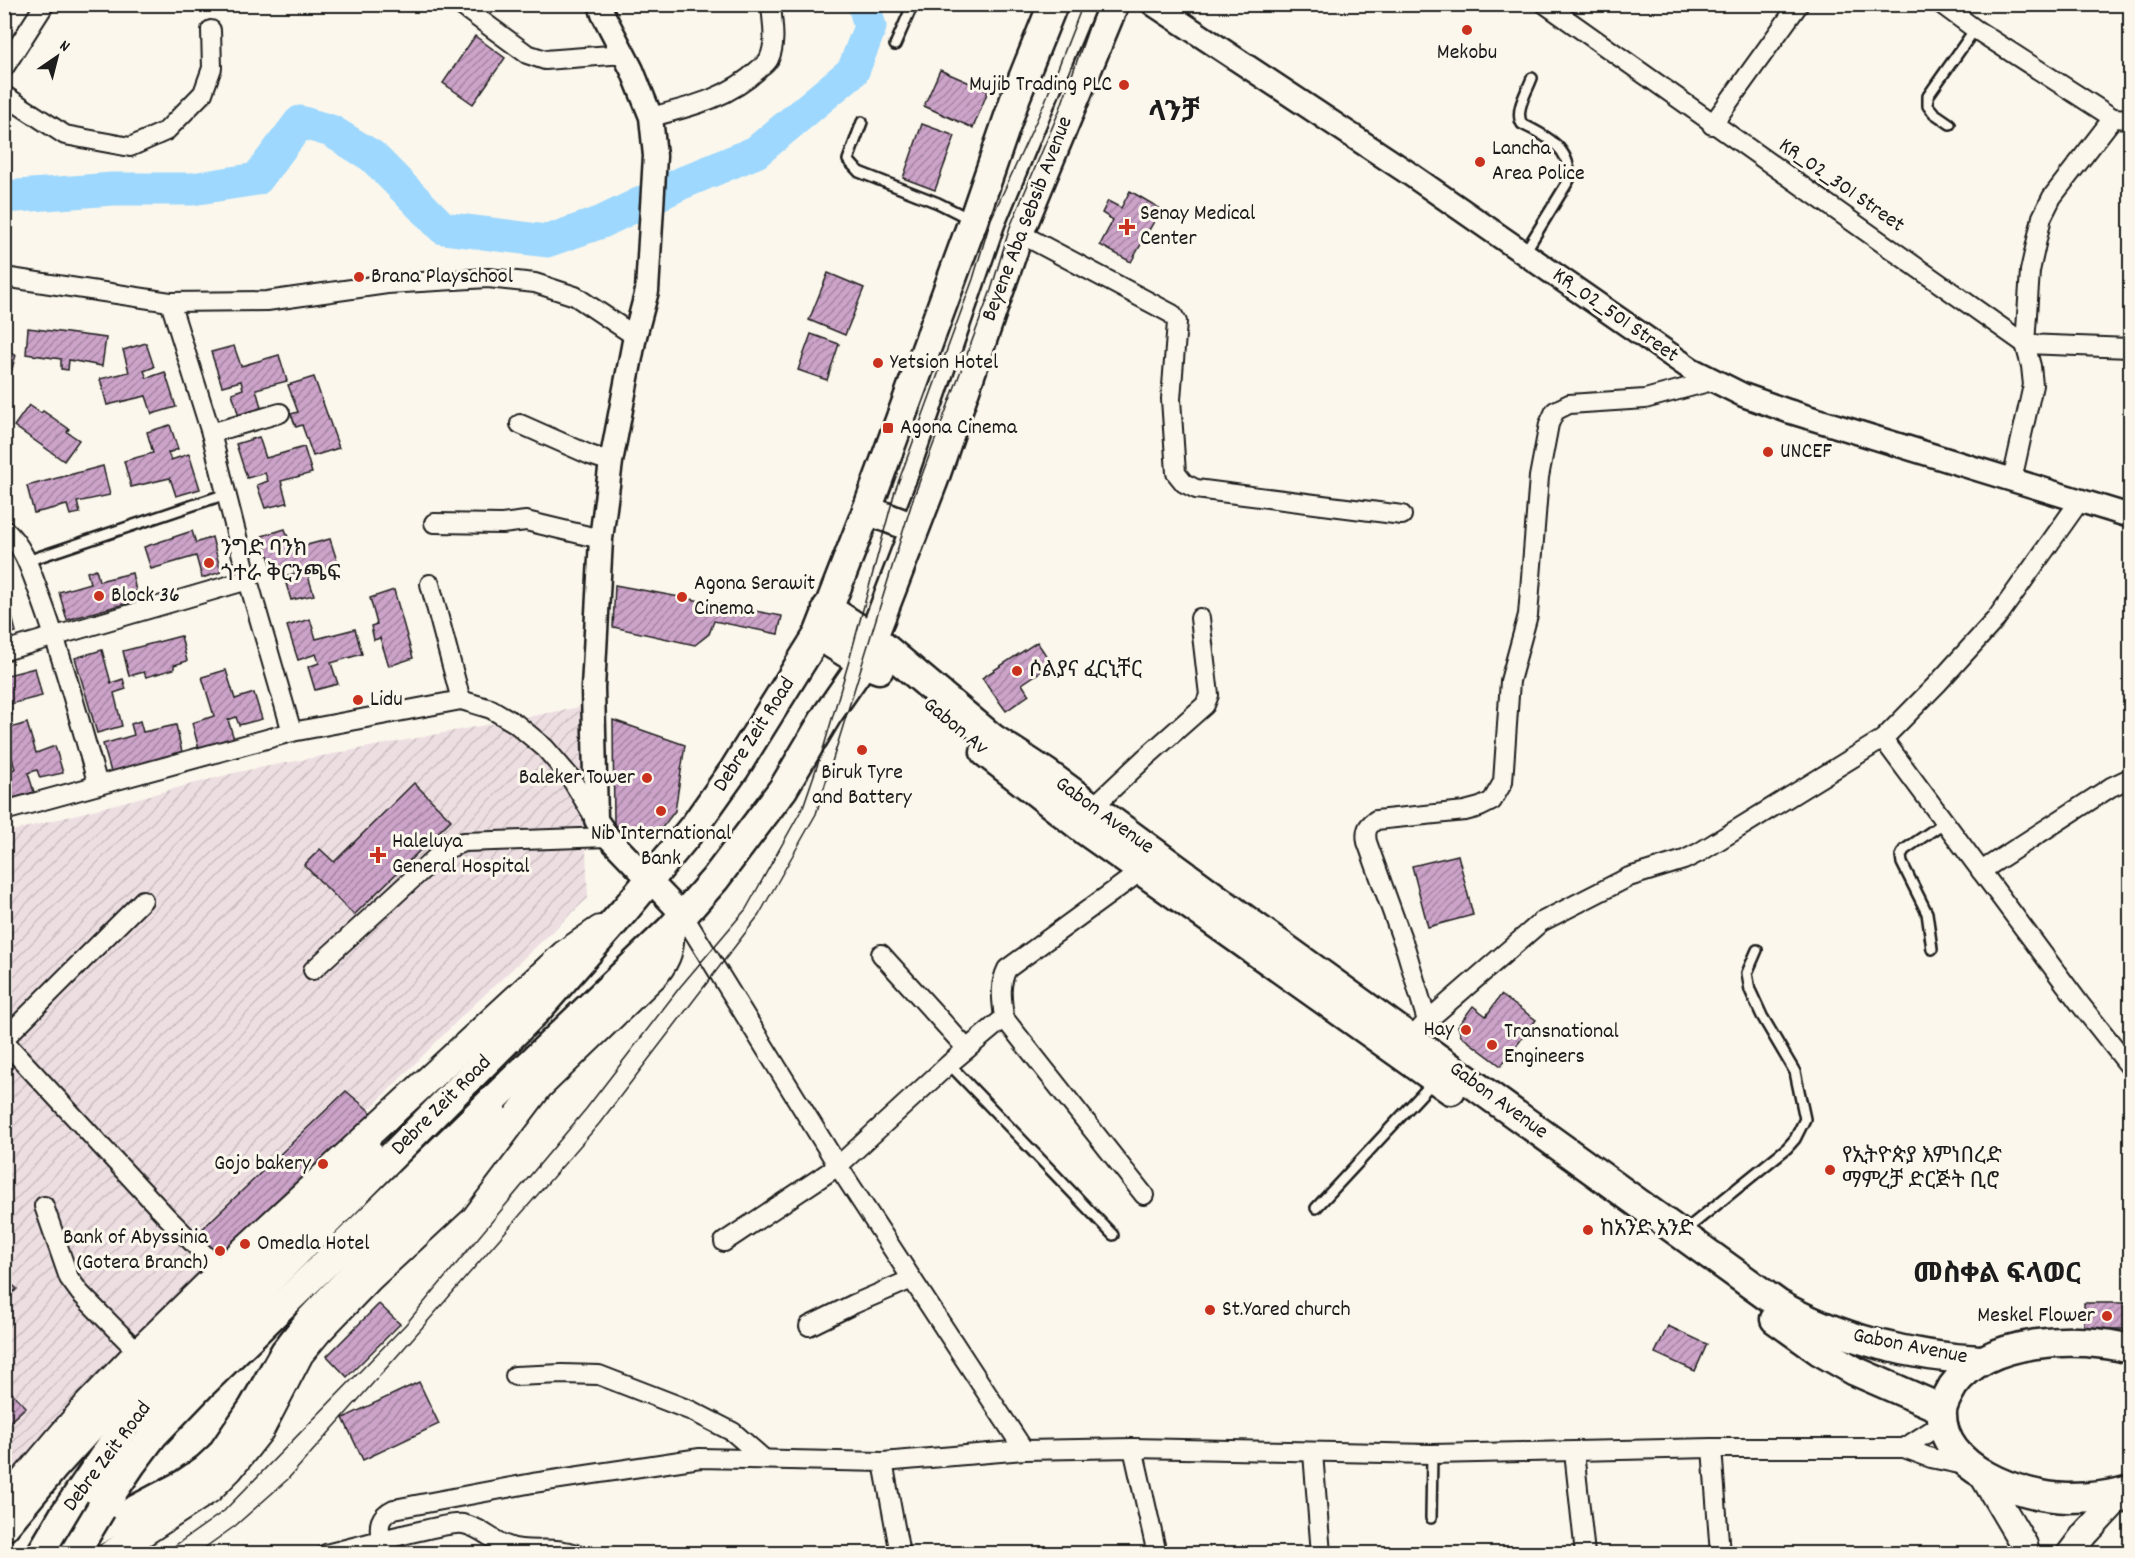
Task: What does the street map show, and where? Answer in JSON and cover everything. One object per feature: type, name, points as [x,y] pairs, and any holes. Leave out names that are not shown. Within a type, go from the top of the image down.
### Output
[{"type":"main road","points":[[818,635],[974,221],[1016,96],[1053,4]]},
{"type":"main road","name":"Beyene Aba Sebsib Avenue","points":[[74,1554],[132,1463],[176,1411],[677,922],[715,879],[783,789],[826,715],[868,650],[934,479],[1019,233],[1114,4]]},
{"type":"main road","points":[[867,510],[914,528]]},
{"type":"main road","points":[[827,608],[868,650]]},
{"type":"main road","name":"Gabon Av","points":[[818,635],[868,650],[992,738],[1046,773]]},
{"type":"main road","name":"Debre Zeit Road","points":[[41,1554],[64,1515],[126,1424],[493,1055],[572,972],[624,911],[695,825],[734,770],[818,635]]},
{"type":"main road","name":"Gabon Av","points":[[868,650],[999,764],[1089,819]]},
{"type":"main road","name":"Gabon Avenue","points":[[1046,773],[1141,871],[1412,1038],[1436,1079],[1820,1351],[1942,1416]]},
{"type":"main road","name":"Gabon Avenue","points":[[1089,819],[1412,1038],[1778,1304],[1803,1319],[1857,1338],[1946,1358],[1980,1360]]},
{"type":"main road","points":[[4,1503],[87,1404],[221,1271],[564,954],[624,911]]},
{"type":"main road","points":[[111,1554],[209,1490],[230,1469],[260,1431],[300,1354],[319,1330],[453,1202],[539,1087],[656,974],[666,961],[677,922]]},
{"type":"main road","points":[[4,1527],[54,1467],[115,1400],[327,1192],[422,1104],[493,1055]]},
{"type":"main road","points":[[53,1554],[184,1484],[221,1455],[253,1408],[285,1352],[311,1319],[459,1164],[496,1116],[505,1088]]},
{"type":"main road","points":[[2026,1554],[2024,1545],[1976,1470],[1950,1444],[1942,1416],[1950,1391],[1958,1379],[1980,1360],[2035,1344],[2071,1342],[2115,1345],[2130,1349]]},
{"type":"main road","points":[[1976,1470],[2013,1487],[2066,1498],[2094,1497],[2127,1491]]},
{"type":"main road","points":[[2070,1554],[2085,1534],[2127,1491]]},
{"type":"street","points":[[4,68],[45,4]]},
{"type":"street","points":[[459,4],[527,54],[545,60],[624,54]]},
{"type":"street","points":[[600,4],[651,117],[655,156],[647,291],[635,336],[611,462],[601,539],[593,688],[602,829]]},
{"type":"street","points":[[651,117],[703,103],[721,96],[750,79],[769,61],[774,39],[771,4]]},
{"type":"street","name":"KR_02_501 Street","points":[[1153,4],[1407,172],[1691,369],[1712,381],[1788,411],[2130,516]]},
{"type":"street","name":"KR_02_301 Street","points":[[1545,4],[1712,125],[2025,344]]},
{"type":"street","points":[[1712,125],[1799,4]]},
{"type":"street","points":[[1941,4],[1964,11],[1975,29],[2122,119],[2052,197],[2042,217],[2030,271],[2025,344],[2033,385],[2012,480]]},
{"type":"street","points":[[4,94],[65,135],[130,147],[166,131],[204,93],[212,68],[211,30]]},
{"type":"street","points":[[1019,233],[1172,314],[1177,322],[1171,399],[1172,420],[1176,473],[1184,483],[1196,489],[1402,515]]},
{"type":"street","points":[[4,277],[170,302],[267,301],[387,284],[488,278],[535,283],[575,296],[635,336]]},
{"type":"street","points":[[170,302],[211,433],[248,580],[292,732]]},
{"type":"street","points":[[2025,344],[2130,348]]},
{"type":"street","points":[[1412,1038],[1406,950],[1365,832],[1368,825],[1376,820],[1465,811],[1480,807],[1492,801],[1503,782],[1510,681],[1528,615],[1539,477],[1548,424],[1555,411],[1569,404],[1645,399],[1712,381]]},
{"type":"street","points":[[211,433],[280,413]]},
{"type":"street","points":[[520,424],[611,462]]},
{"type":"street","points":[[1412,1038],[1541,922],[1629,877],[1684,860],[1700,852],[1883,739],[1937,684],[1996,618],[2080,499]]},
{"type":"street","points":[[434,523],[502,524],[526,521],[601,539]]},
{"type":"street","points":[[4,529],[14,537],[27,561],[55,635],[98,785]]},
{"type":"street","points":[[4,651],[248,580]]},
{"type":"street","points":[[430,584],[460,700]]},
{"type":"street","points":[[1089,819],[1145,758],[1205,705],[1209,695],[1200,618]]},
{"type":"street","points":[[4,811],[292,732],[460,700],[491,709],[515,723],[545,748],[570,777],[602,829],[649,881],[1024,1450]]},
{"type":"street","points":[[1883,739],[2130,1067]]},
{"type":"street","points":[[1981,872],[2110,787],[2130,778]]},
{"type":"street","points":[[313,970],[443,851],[463,842],[602,829]]},
{"type":"street","points":[[1141,871],[1007,969],[1002,979],[1001,990],[1004,1018],[1144,1195]]},
{"type":"street","points":[[143,900],[4,1040],[166,1216],[221,1271]]},
{"type":"street","points":[[881,954],[967,1049]]},
{"type":"street","points":[[724,1242],[838,1166],[949,1064],[1004,1018]]},
{"type":"street","points":[[44,1206],[69,1278],[80,1293],[138,1352]]},
{"type":"street","points":[[809,1326],[912,1279]]},
{"type":"street","points":[[515,1376],[599,1375],[692,1411],[732,1432],[764,1459]]},
{"type":"street","points":[[1904,1448],[1942,1416]]},
{"type":"street","points":[[1133,1448],[1157,1554]]},
{"type":"street","points":[[383,1547],[378,1525],[385,1513],[405,1507],[533,1483],[700,1458],[883,1462],[1024,1450],[1133,1448],[1432,1454],[1712,1448],[1904,1448],[1976,1470]]},
{"type":"street","points":[[1712,1448],[1720,1554]]},
{"type":"street","points":[[1574,1452],[1585,1554]]},
{"type":"street","points":[[1313,1453],[1321,1554]]},
{"type":"street","points":[[883,1462],[900,1554]]},
{"type":"street","points":[[326,1554],[383,1547],[461,1523],[477,1528],[501,1545],[521,1549],[564,1549],[576,1554]]},
{"type":"lane","points":[[895,45],[913,4]]},
{"type":"lane","points":[[1950,124],[1928,106],[1928,96],[1975,29]]},
{"type":"lane","points":[[1524,253],[1569,180],[1570,169],[1568,160],[1553,141],[1522,124],[1519,120],[1519,112],[1532,78]]},
{"type":"lane","points":[[862,122],[848,160],[859,172],[938,203],[974,221]]},
{"type":"lane","points":[[27,561],[226,494]]},
{"type":"lane","points":[[1932,949],[1927,914],[1902,863],[1901,856],[1904,850],[1945,822]]},
{"type":"lane","points":[[1681,1234],[1787,1148],[1795,1139],[1805,1119],[1795,1072],[1762,1016],[1750,990],[1747,973],[1757,950]]},
{"type":"lane","points":[[949,1064],[1113,1235]]},
{"type":"lane","points":[[1316,1208],[1436,1079]]},
{"type":"lane","points":[[1431,1518],[1432,1454]]},
{"type":"shaded area","points":[[580,707],[588,898],[464,1014],[5,1478],[5,833],[238,772]]},
{"type":"building","points":[[475,36],[505,58],[473,104],[443,83]]},
{"type":"building","points":[[940,70],[988,91],[973,128],[924,106]]},
{"type":"building","points":[[922,124],[955,136],[935,190],[903,178]]},
{"type":"building","points":[[1130,191],[1161,209],[1131,262],[1100,245],[1113,220],[1102,213],[1108,201],[1121,208]]},
{"type":"building","points":[[828,273],[864,288],[845,335],[809,320]]},
{"type":"building","points":[[28,328],[106,338],[102,366],[69,360],[68,370],[61,369],[61,359],[26,354]]},
{"type":"building","points":[[811,334],[839,344],[827,380],[798,370]]},
{"type":"building","points":[[146,343],[154,367],[144,371],[147,378],[165,372],[176,407],[152,414],[146,396],[107,405],[100,379],[129,372],[123,350]]},
{"type":"building","points":[[234,346],[241,366],[279,355],[287,381],[256,389],[262,411],[239,417],[232,393],[243,389],[241,381],[222,386],[211,352]]},
{"type":"building","points":[[4,352],[16,355],[8,382],[4,382]]},
{"type":"building","points":[[314,377],[339,448],[313,456],[302,425],[296,427],[291,414],[298,412],[288,385]]},
{"type":"building","points":[[29,405],[41,413],[43,411],[69,429],[67,432],[79,440],[64,461],[14,426]]},
{"type":"building","points":[[170,425],[178,449],[168,453],[171,460],[189,454],[200,489],[176,496],[170,478],[131,487],[124,461],[153,453],[147,432]]},
{"type":"building","points":[[259,437],[266,458],[304,447],[312,473],[281,481],[287,503],[265,508],[257,485],[268,481],[265,473],[247,478],[236,444]]},
{"type":"building","points":[[103,466],[110,495],[77,502],[80,513],[70,515],[67,505],[34,513],[27,486]]},
{"type":"building","points":[[285,529],[292,549],[330,539],[338,564],[307,573],[314,595],[291,600],[284,577],[295,573],[292,564],[273,570],[262,536]]},
{"type":"building","points":[[192,531],[196,543],[212,537],[221,572],[202,578],[196,556],[151,569],[144,547]]},
{"type":"building","name":"Block 36","points":[[96,569],[99,581],[132,573],[138,600],[67,620],[59,592],[90,583],[87,572]]},
{"type":"building","points":[[4,585],[16,632],[4,635]]},
{"type":"building","points":[[615,585],[782,616],[778,634],[714,621],[709,634],[695,645],[613,627]]},
{"type":"building","points":[[394,590],[413,658],[389,666],[380,638],[374,640],[371,626],[377,624],[370,598]]},
{"type":"building","points":[[310,619],[316,639],[355,629],[362,654],[331,663],[338,684],[315,690],[308,667],[319,663],[316,654],[298,660],[287,626]]},
{"type":"building","points":[[181,636],[187,661],[174,665],[174,669],[146,677],[144,672],[129,676],[123,651]]},
{"type":"building","name":"ሶልያና ፈርኒቸር","points":[[1037,642],[1052,664],[1022,684],[1029,695],[1006,711],[982,678]]},
{"type":"building","points":[[102,650],[111,683],[123,679],[126,689],[114,693],[122,726],[97,733],[75,658]]},
{"type":"building","points":[[35,668],[42,696],[10,704],[12,715],[4,717],[4,676]]},
{"type":"building","points":[[226,670],[235,699],[254,693],[262,719],[239,725],[236,717],[228,720],[234,739],[199,749],[192,723],[214,716],[202,677]]},
{"type":"building","name":"Baleker Tower","points":[[613,720],[685,745],[675,811],[658,833],[614,825]]},
{"type":"building","points":[[140,721],[143,732],[176,725],[182,752],[111,772],[103,744],[134,735],[131,724]]},
{"type":"building","points":[[27,723],[36,753],[55,746],[63,773],[40,778],[37,770],[28,773],[34,792],[4,801],[4,772],[15,769],[4,730]]},
{"type":"building","name":"Haleluya General Hospital","points":[[414,783],[451,820],[354,915],[304,865],[320,849],[334,862]]},
{"type":"building","points":[[1458,855],[1473,915],[1428,927],[1412,866]]},
{"type":"building","points":[[1501,995],[1536,1020],[1501,1066],[1461,1036],[1458,1026],[1473,1006],[1486,1016]]},
{"type":"building","points":[[346,1091],[378,1118],[224,1264],[195,1236]]},
{"type":"building","points":[[4,1277],[17,1289],[4,1301]]},
{"type":"building","name":"Meskel Flower","points":[[2084,1303],[2130,1303],[2130,1329],[2084,1329]]},
{"type":"building","points":[[379,1304],[400,1324],[347,1377],[327,1356]]},
{"type":"building","points":[[1668,1326],[1707,1344],[1695,1371],[1655,1353]]},
{"type":"building","points":[[419,1382],[439,1424],[363,1460],[343,1418]]},
{"type":"building","points":[[4,1385],[26,1407],[4,1427]]},
{"type":"waterway","points":[[4,197],[113,189],[192,189],[257,179],[300,122],[331,131],[372,156],[443,228],[547,241],[602,222],[682,183],[756,152],[853,71],[870,27],[864,4]]},
{"type":"tram line","points":[[163,1554],[224,1511],[406,1324],[586,1109],[680,987],[746,909],[803,807],[849,661],[895,491],[973,279],[991,219],[1044,104],[1083,4]]},
{"type":"tram line","points":[[196,1554],[235,1526],[287,1480],[414,1337],[599,1124],[759,915],[816,814],[913,499],[991,290],[1010,227],[1060,109],[1097,4]]},
{"type":"place","name":"Mekobu","points":[[1467,30]]},
{"type":"place","name":"Mujib Trading PLC","points":[[1124,85]]},
{"type":"place","name":"Lancha Area Police","points":[[1480,162]]},
{"type":"place","name":"Senay Medical Center","points":[[1127,227]]},
{"type":"place","name":"Brana Playschool","points":[[359,277]]},
{"type":"place","name":"Yetsion Hotel","points":[[878,363]]},
{"type":"place","name":"Agona Cinema","points":[[888,428]]},
{"type":"place","name":"UNCEF","points":[[1768,452]]},
{"type":"place","name":"ንግድ ባንክ ጎተራ ቅርንጫፍ","points":[[209,563]]},
{"type":"place","name":"Block 36","points":[[99,596]]},
{"type":"place","name":"Agona Serawit Cinema","points":[[682,597]]},
{"type":"place","name":"ሶልያና ፈርኒቸር","points":[[1017,671]]},
{"type":"place","name":"Lidu","points":[[358,700]]},
{"type":"place","name":"Biruk Tyre and Battery","points":[[862,750]]},
{"type":"place","name":"Baleker Tower","points":[[647,778]]},
{"type":"place","name":"Nib International Bank","points":[[661,811]]},
{"type":"place","name":"Haleluya General Hospital","points":[[378,855]]},
{"type":"place","name":"Hay","points":[[1466,1030]]},
{"type":"place","name":"Transnational Engineers","points":[[1492,1045]]},
{"type":"place","name":"Gojo bakery","points":[[323,1164]]},
{"type":"place","name":"የኢትዮጵያ እምነበረድ ማምረቻ ድርጅት ቢሮ","points":[[1830,1170]]},
{"type":"place","name":"ከአንድ አንድ","points":[[1588,1230]]},
{"type":"place","name":"Omedla Hotel","points":[[245,1244]]},
{"type":"place","name":"Bank of Abyssinia (Gotera Branch)","points":[[220,1251]]},
{"type":"place","name":"St.Yared church","points":[[1210,1310]]},
{"type":"place","name":"Meskel Flower","points":[[2107,1316]]},
{"type":"district","name":"ላንቻ","points":[[1174,115]]},
{"type":"district","name":"መስቀል ፍላወር","points":[[1997,1277]]}]
